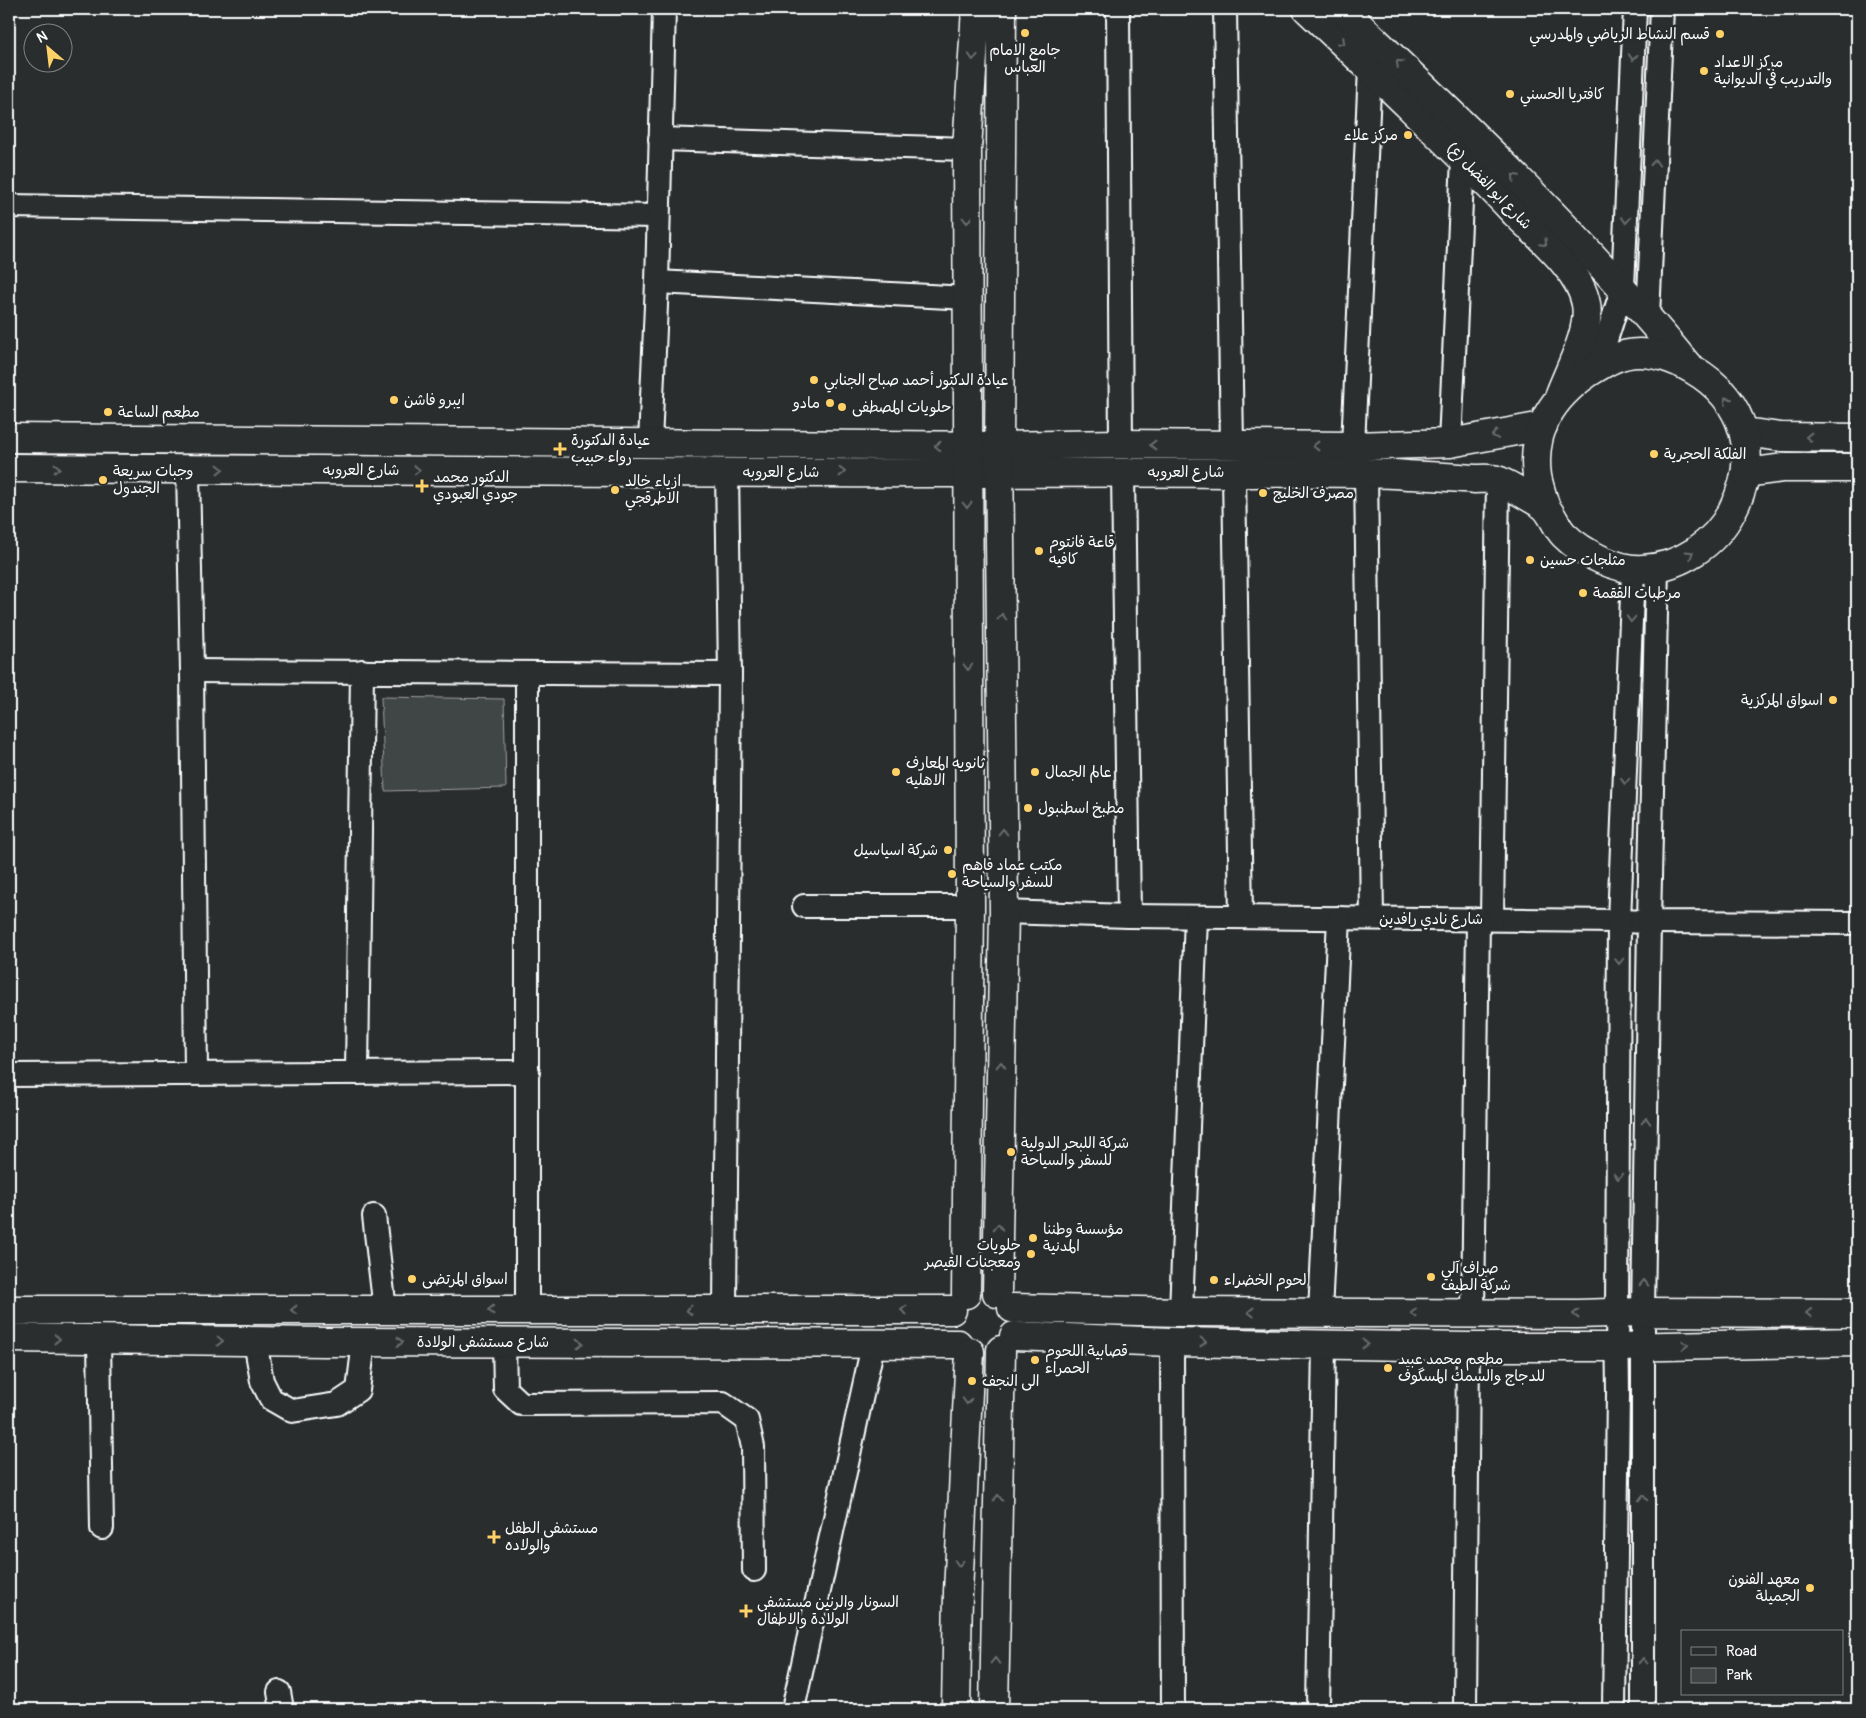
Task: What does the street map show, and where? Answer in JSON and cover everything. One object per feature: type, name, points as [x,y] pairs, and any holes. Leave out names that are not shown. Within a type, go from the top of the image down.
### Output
[{"type":"main road","points":[[956,1709],[964,1348],[950,1325],[959,1302],[970,906],[967,149],[976,9]]},
{"type":"main road","points":[[994,1709],[1007,1343],[1016,1320],[1005,1301],[1000,459],[1002,9]]},
{"type":"main road","name":"شارع ابو الفضل (ع)","points":[[1307,9],[1463,158],[1566,266],[1582,289],[1587,306],[1584,335],[1536,445],[1537,478],[1546,508]]},
{"type":"main road","name":"شارع ابو الفضل (ع)","points":[[1342,9],[1471,132],[1623,287],[1690,368]]},
{"type":"main road","points":[[1546,508],[1560,531],[1580,548],[1602,559],[1645,569],[1681,560],[1702,547],[1716,535],[1727,521],[1738,499],[1744,486],[1746,473],[1748,453],[1744,432],[1737,413],[1711,382],[1678,362],[1656,355],[1639,353],[1621,355],[1597,368],[1558,397]]},
{"type":"main road","name":"شارع العروبه","points":[[1000,459],[1121,444],[1353,446],[1450,443],[1543,426]]},
{"type":"main road","points":[[1744,432],[1782,437],[1857,438]]},
{"type":"main road","name":"شارع العروبه","points":[[9,438],[650,443],[1000,459],[1123,472],[1366,472],[1498,480],[1546,508]]},
{"type":"main road","name":"شارع العروبه","points":[[9,468],[727,472],[968,459]]},
{"type":"main road","points":[[1746,473],[1783,468],[1857,468]]},
{"type":"main road","points":[[9,1310],[725,1310],[959,1302],[974,1290],[984,1289],[1005,1301],[1181,1312],[1472,1314],[1857,1313]]},
{"type":"main road","points":[[323,1342],[326,1310]]},
{"type":"main road","name":"شارع مستشفى الولادة","points":[[9,1338],[873,1345],[964,1348]]},
{"type":"main road","points":[[964,1348],[994,1353],[1007,1343],[1324,1343],[1468,1347],[1857,1342]]},
{"type":"street","points":[[650,443],[657,282],[664,9]]},
{"type":"street","points":[[1118,9],[1121,444]]},
{"type":"street","points":[[1225,9],[1232,445]]},
{"type":"street","points":[[1597,368],[1623,287],[1635,9]]},
{"type":"street","points":[[1648,316],[1662,9]]},
{"type":"street","points":[[1353,446],[1370,68]]},
{"type":"street","points":[[660,139],[967,149]]},
{"type":"street","points":[[1450,443],[1463,158]]},
{"type":"street","points":[[9,206],[658,216]]},
{"type":"street","points":[[657,282],[968,298]]},
{"type":"street","points":[[188,469],[196,1073]]},
{"type":"street","points":[[725,1310],[730,674],[727,472]]},
{"type":"street","points":[[1123,472],[1129,916]]},
{"type":"street","points":[[1366,472],[1372,918]]},
{"type":"street","points":[[1234,473],[1241,917]]},
{"type":"street","points":[[1472,1314],[1498,480]]},
{"type":"street","points":[[1643,1709],[1619,920],[1645,569]]},
{"type":"street","points":[[1630,1313],[1649,922],[1645,569]]},
{"type":"street","points":[[192,672],[362,671],[730,674]]},
{"type":"street","points":[[357,1073],[362,671]]},
{"type":"street","points":[[526,673],[527,1310]]},
{"type":"street","points":[[804,906],[970,906]]},
{"type":"street","name":"شارع نادي رافدين","points":[[1004,912],[1196,917],[1857,923]]},
{"type":"street","points":[[1181,1312],[1196,917]]},
{"type":"street","points":[[1320,1313],[1339,918]]},
{"type":"street","points":[[9,1075],[528,1072]]},
{"type":"street","points":[[374,1216],[385,1310]]},
{"type":"street","points":[[99,1339],[102,1528]]},
{"type":"street","points":[[255,1341],[262,1381],[271,1399],[292,1411],[337,1404],[358,1390],[364,1342]]},
{"type":"street","points":[[504,1342],[505,1389],[521,1404],[723,1403],[747,1420],[753,1447],[754,1570]]},
{"type":"street","points":[[1172,1342],[1173,1709]]},
{"type":"street","points":[[1318,1709],[1324,1343]]},
{"type":"street","points":[[793,1709],[873,1345]]},
{"type":"street","points":[[1614,1709],[1631,1346]]},
{"type":"street","points":[[1465,1709],[1468,1347]]},
{"type":"green space","points":[[381,697],[504,699],[506,788],[385,791]]},
{"type":"place","name":"جامع الامام العباس","points":[[1025,33]]},
{"type":"place","name":"قسم النشاط الرياضي والمدرسي","points":[[1720,34]]},
{"type":"place","name":"مركز الاعداد والتدريب في الديوانية","points":[[1704,71]]},
{"type":"place","name":"كافتريا الحسني","points":[[1510,94]]},
{"type":"place","name":"مركز علاء","points":[[1408,135]]},
{"type":"place","name":"عيادة الدكتور أحمد صباح الجنابي","points":[[814,380]]},
{"type":"place","name":"ايبرو فاشن","points":[[394,400]]},
{"type":"place","name":"مادو","points":[[830,403]]},
{"type":"place","name":"حلويات المصطفى","points":[[842,407]]},
{"type":"place","name":"مطعم الساعة","points":[[108,412]]},
{"type":"place","name":"عيادة الدكتورة رواء حبيب","points":[[560,449]]},
{"type":"place","name":"الفلكة الحجرية","points":[[1654,454]]},
{"type":"place","name":"وجبات سريعة الجندول","points":[[103,480]]},
{"type":"place","name":"الدكتور محمد جودي العبودي","points":[[422,486]]},
{"type":"place","name":"ازياء خالد الاطرقجي","points":[[615,490]]},
{"type":"place","name":"مصرف الخليج","points":[[1263,493]]},
{"type":"place","name":"قاعة فانتوم كافيه","points":[[1039,551]]},
{"type":"place","name":"مثلجات حسين","points":[[1530,560]]},
{"type":"place","name":"مرطبات الفقمة","points":[[1583,593]]},
{"type":"place","name":"اسواق المركزية","points":[[1833,700]]},
{"type":"place","name":"ثانويه المعارف الاهليه","points":[[896,772]]},
{"type":"place","name":"عالم الجمال","points":[[1035,772]]},
{"type":"place","name":"مطبخ اسطنبول","points":[[1028,808]]},
{"type":"place","name":"شركة اسياسيل","points":[[948,850]]},
{"type":"place","name":"مكتب عماد فاهم للسفر والسياحة","points":[[952,874]]},
{"type":"place","name":"شركة اللبحر الدولية للسفر والسياحة","points":[[1011,1152]]},
{"type":"place","name":"مؤسسة وطننا المدنية","points":[[1033,1238]]},
{"type":"place","name":"حلويات ومعجنات القيصر","points":[[1031,1254]]},
{"type":"place","name":"صراف آلي شركة الطيف","points":[[1431,1277]]},
{"type":"place","name":"اسواق المرتضى","points":[[412,1279]]},
{"type":"place","name":"لحوم الخضراء","points":[[1214,1280]]},
{"type":"place","name":"قصابية اللحوم الحمراء","points":[[1035,1360]]},
{"type":"place","name":"مطعم محمد عبيد للدجاج والسمك المسگوف","points":[[1388,1368]]},
{"type":"place","name":"الى النجف","points":[[972,1381]]},
{"type":"place","name":"مستشفى الطفل والولاده","points":[[494,1537]]},
{"type":"place","name":"معهد الفنون الجميلة","points":[[1810,1588]]},
{"type":"place","name":"السونار والرنين مستشفى الولادة والاطفال","points":[[746,1611]]}]
